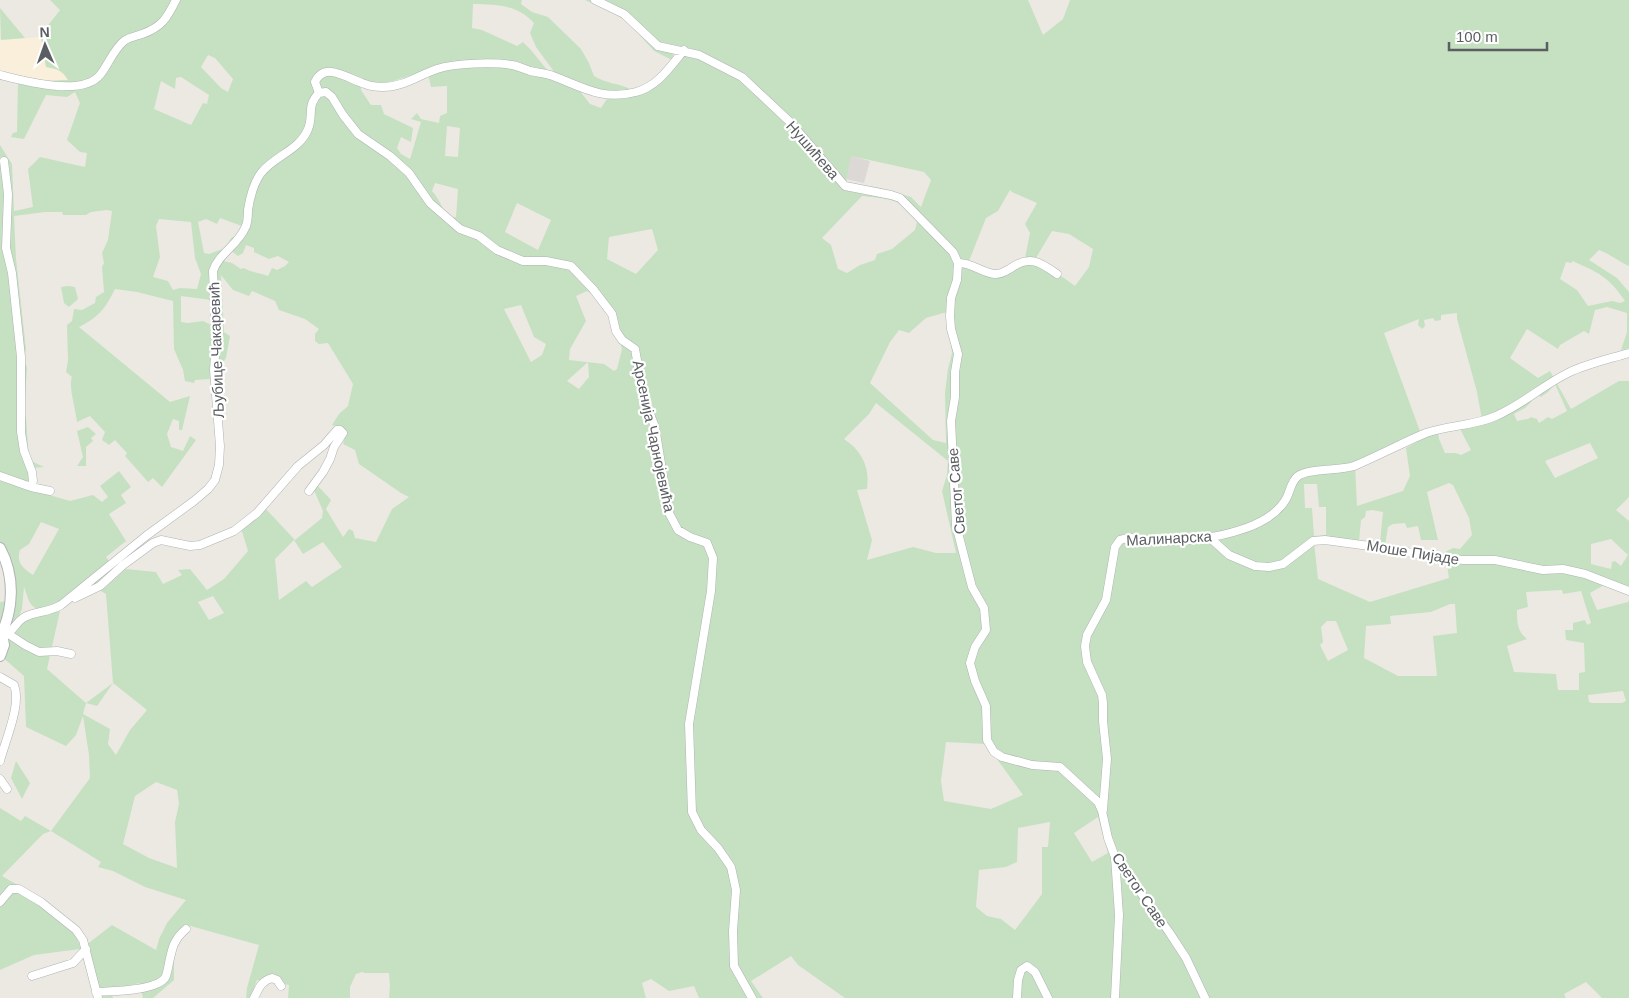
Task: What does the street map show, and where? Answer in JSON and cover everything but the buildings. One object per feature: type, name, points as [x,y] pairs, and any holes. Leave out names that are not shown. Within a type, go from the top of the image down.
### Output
[{"type":"street","points":[[0,76],[42,85],[71,86],[86,84],[99,76],[125,40],[154,30],[167,18],[176,0]]},
{"type":"street","name":"Нушићева","points":[[595,0],[624,14],[658,46],[684,50],[699,55],[742,77],[790,122],[845,186],[900,198],[953,252],[958,263]]},
{"type":"street","name":"Љубице Чакаревић","points":[[3,631],[12,631],[24,617],[54,610],[68,600],[146,536],[194,502],[208,489],[214,480],[220,465],[220,446],[214,370],[216,342],[213,271],[216,262],[240,238],[246,226],[250,199],[260,174],[271,162],[299,142],[308,129],[312,101],[320,93],[315,82],[317,76],[324,72],[338,73],[364,84],[382,88],[398,86],[439,68],[490,64],[514,65],[532,72],[551,75],[596,94],[618,95],[635,92],[653,85],[684,50]]},
{"type":"street","name":"Арсенија Чарнојевића","points":[[320,93],[326,92],[332,97],[358,134],[390,156],[409,173],[430,203],[460,229],[479,236],[498,250],[523,261],[546,261],[571,266],[593,289],[612,314],[616,331],[622,340],[635,349],[644,399],[655,427],[668,513],[678,530],[690,538],[707,543],[712,558],[711,591],[688,724],[692,769],[692,812],[701,830],[718,848],[730,867],[736,890],[733,931],[734,966],[752,998]]},
{"type":"street","points":[[4,159],[8,194],[6,248],[12,273],[21,357],[21,432],[24,451],[32,472],[33,481],[31,487]]},
{"type":"street","points":[[958,263],[966,262],[996,274],[1006,272],[1022,261],[1034,261],[1042,263],[1057,274]]},
{"type":"street","name":"Светог Саве","points":[[958,263],[957,280],[951,298],[950,316],[951,329],[958,354],[954,372],[955,397],[951,421],[956,524],[972,587],[984,608],[986,630],[975,647],[970,663],[975,681],[986,706],[987,740],[994,752],[1002,757],[1032,765],[1060,767],[1098,802],[1115,858],[1186,958],[1205,998]]},
{"type":"street","name":"Малинарска","points":[[1102,811],[1107,759],[1103,703],[1102,695],[1087,662],[1085,646],[1088,635],[1106,600],[1116,547],[1120,540],[1132,537],[1159,542],[1210,537],[1239,530],[1275,513],[1285,501],[1293,482],[1298,476],[1306,473],[1346,469],[1439,429],[1476,424],[1497,416],[1569,373],[1629,354]]},
{"type":"street","name":"Љубице Чакаревић","points":[[68,600],[100,586],[123,565],[153,543],[161,540],[190,546],[200,545],[234,531],[257,514],[298,466],[324,445],[337,430],[340,430],[343,433],[334,447],[330,459],[309,490]]},
{"type":"street","points":[[0,476],[31,487],[50,491]]},
{"type":"street","name":"Моше Пијаде","points":[[1210,537],[1229,555],[1255,566],[1269,568],[1283,564],[1313,541],[1325,540],[1399,550],[1428,558],[1495,560],[1543,570],[1563,569],[1613,583],[1629,591]]},
{"type":"street","points":[[0,548],[8,567],[11,588],[9,613],[3,631],[4,645],[0,656]]},
{"type":"street","points":[[3,631],[25,646],[39,652],[57,651],[71,654]]},
{"type":"street","points":[[0,677],[14,685],[16,696],[10,731],[0,761]]},
{"type":"street","points":[[0,779],[7,789]]},
{"type":"street","points":[[1115,858],[1119,915],[1115,998]]},
{"type":"street","points":[[0,902],[11,888],[19,889],[41,902],[76,930],[83,940],[86,949],[97,995],[146,988],[160,983],[166,977],[171,951],[177,936],[186,929]]},
{"type":"street","points":[[32,976],[73,964],[86,949]]},
{"type":"street","points":[[1017,998],[1018,980],[1021,970],[1027,966],[1035,972],[1048,998]]},
{"type":"street","points":[[254,998],[260,985],[266,980],[272,978],[277,980],[281,986]]},
{"type":"shaded area","points":[[41,37],[46,67],[58,69],[64,73],[68,80],[43,81],[0,77],[0,38],[1,40]]},
{"type":"shaded area","points":[[851,156],[870,161],[864,183],[846,179]]},
{"type":"green space","points":[[50,0],[522,0],[521,4],[532,12],[548,17],[581,49],[594,76],[603,81],[632,90],[594,90],[555,73],[536,47],[530,33],[534,23],[521,12],[514,9],[498,5],[473,4],[472,28],[482,30],[517,46],[523,42],[548,71],[579,90],[590,104],[601,108],[607,99],[631,96],[646,91],[684,52],[735,75],[737,70],[693,49],[662,42],[674,52],[672,60],[654,51],[628,22],[585,0],[1028,0],[1043,35],[1063,19],[1070,0],[1629,0],[1629,266],[1599,250],[1589,260],[1617,278],[1629,292],[1629,348],[1621,350],[1627,332],[1627,313],[1607,307],[1595,310],[1589,334],[1584,331],[1560,345],[1558,349],[1527,329],[1510,358],[1538,378],[1550,371],[1571,409],[1619,381],[1629,381],[1629,497],[1616,510],[1629,521],[1629,586],[1606,584],[1590,593],[1597,610],[1628,602],[1629,600],[1629,998],[1602,998],[1586,982],[1564,994],[1566,998],[845,998],[798,965],[791,956],[751,981],[763,998],[699,998],[694,986],[669,991],[651,979],[642,983],[646,998],[389,998],[389,973],[362,972],[356,974],[350,987],[350,998],[288,998],[289,985],[257,980],[250,998],[246,998],[259,945],[187,925],[174,955],[174,980],[153,998],[143,998],[139,983],[111,990],[113,998],[95,998],[80,949],[34,955],[0,970],[0,808],[21,821],[25,816],[51,831],[90,778],[89,755],[83,716],[76,735],[66,746],[26,727],[24,676],[0,655],[0,602],[8,601],[4,548],[0,542],[0,145],[12,164],[14,211],[33,207],[28,169],[40,157],[85,167],[87,153],[80,152],[67,140],[80,103],[75,92],[67,97],[46,95],[24,139],[11,137],[13,133],[17,132],[18,82],[68,80],[59,70],[46,67],[41,37],[39,37],[60,10]],"holes":[[[208,55],[215,58],[233,79],[228,92],[221,88],[201,67]],[[427,70],[431,87],[447,86],[447,113],[440,116],[439,123],[421,119],[417,113],[411,119],[421,122],[410,159],[401,154],[397,148],[401,137],[411,142],[413,128],[384,114],[381,105],[371,105],[361,90],[362,82],[390,82]],[[181,77],[209,95],[207,104],[203,103],[191,125],[154,109],[161,81],[175,89],[176,78]],[[447,126],[460,128],[458,157],[445,156]],[[851,156],[924,172],[931,180],[921,207],[911,197],[881,188],[846,182]],[[435,183],[458,189],[456,217],[449,217],[432,191]],[[1010,190],[1037,203],[1025,224],[1030,233],[1025,258],[1009,267],[997,270],[992,270],[969,261],[986,218],[998,211]],[[862,196],[892,201],[908,209],[917,222],[915,230],[892,249],[877,254],[875,260],[860,265],[847,273],[838,269],[831,245],[822,238]],[[517,203],[551,220],[538,250],[505,232]],[[112,211],[108,240],[102,253],[104,292],[96,297],[95,303],[82,310],[74,309],[72,321],[67,325],[68,360],[66,372],[72,377],[72,392],[77,422],[90,416],[105,432],[102,440],[109,445],[115,440],[127,453],[125,456],[148,482],[153,478],[162,487],[196,440],[190,436],[183,451],[171,447],[167,434],[173,419],[179,421],[179,430],[182,430],[190,396],[170,402],[79,327],[92,320],[101,312],[115,289],[137,292],[173,301],[174,349],[183,370],[185,381],[194,383],[195,380],[210,379],[212,387],[218,396],[224,389],[219,385],[220,367],[226,358],[230,336],[224,332],[221,275],[233,290],[249,296],[252,291],[275,301],[279,310],[305,319],[319,329],[315,334],[315,341],[319,344],[328,343],[353,384],[348,406],[339,414],[332,425],[342,428],[346,434],[343,444],[355,450],[359,464],[409,497],[392,509],[376,542],[355,538],[353,531],[349,529],[343,537],[326,509],[331,500],[317,485],[314,490],[323,511],[322,518],[295,540],[265,508],[241,528],[248,551],[224,579],[207,590],[190,569],[178,570],[182,575],[163,584],[156,572],[115,568],[106,557],[126,541],[109,514],[126,503],[121,495],[131,487],[119,471],[100,486],[108,497],[102,502],[93,495],[70,501],[32,490],[33,468],[44,467],[29,460],[26,418],[24,414],[27,367],[24,362],[26,349],[16,259],[14,216],[45,212],[62,212],[63,215],[86,215],[91,212]],[[220,218],[242,226],[239,229],[238,237],[232,237],[228,247],[209,254],[204,253],[198,222],[206,219],[217,224]],[[159,219],[191,222],[195,258],[201,274],[197,289],[180,288],[173,290],[168,281],[153,277],[160,257],[156,226]],[[652,229],[658,250],[636,274],[607,259],[609,237]],[[1052,231],[1069,234],[1093,249],[1089,267],[1075,286],[1036,258]],[[246,245],[254,248],[254,252],[269,259],[278,256],[289,262],[277,270],[272,268],[268,276],[244,268],[241,269],[232,263],[223,261],[230,250],[238,256],[243,253]],[[1572,261],[1602,276],[1614,286],[1625,301],[1620,303],[1612,301],[1588,306],[1577,290],[1560,279],[1566,262],[1572,263]],[[587,291],[610,305],[622,349],[617,369],[614,371],[604,364],[569,360],[570,349],[586,321],[576,296]],[[181,296],[211,300],[211,325],[203,321],[181,322]],[[521,305],[534,337],[546,344],[542,355],[531,362],[504,309]],[[947,312],[952,353],[945,393],[946,443],[933,440],[870,383],[890,342],[899,330],[909,333],[926,318]],[[1457,313],[1477,392],[1482,420],[1460,429],[1471,450],[1461,455],[1445,453],[1438,432],[1435,432],[1406,448],[1410,476],[1403,491],[1357,506],[1355,464],[1421,434],[1384,333],[1419,319],[1418,325],[1422,329],[1425,326],[1424,320],[1433,318],[1435,321],[1441,320],[1441,315]],[[588,362],[589,377],[579,389],[567,381]],[[1555,384],[1567,411],[1552,419],[1548,417],[1539,423],[1537,419],[1531,417],[1517,421],[1514,414],[1525,408],[1532,401],[1531,398],[1538,394],[1541,397]],[[876,403],[948,461],[947,475],[942,491],[956,553],[936,553],[913,547],[867,560],[872,540],[857,490],[867,489],[868,481],[866,467],[856,449],[844,439],[869,414]],[[1590,443],[1598,458],[1555,478],[1545,461]],[[1449,483],[1453,485],[1469,518],[1472,535],[1460,549],[1453,548],[1443,553],[1388,546],[1419,559],[1447,564],[1449,578],[1370,602],[1318,579],[1314,542],[1359,541],[1361,520],[1365,517],[1366,511],[1383,512],[1380,543],[1385,545],[1388,527],[1393,524],[1405,523],[1407,528],[1418,526],[1421,540],[1438,540],[1427,492]],[[1304,484],[1317,484],[1319,507],[1326,507],[1326,535],[1314,536],[1312,508],[1305,508]],[[41,522],[59,529],[33,575],[23,567],[19,558],[20,550],[29,544]],[[1611,539],[1628,555],[1621,566],[1615,561],[1612,562],[1611,569],[1591,564],[1591,544]],[[294,540],[303,554],[323,542],[342,567],[312,587],[306,581],[279,600],[275,559]],[[82,585],[91,585],[106,594],[113,683],[147,710],[130,730],[116,755],[108,744],[110,729],[83,714],[86,703],[47,669],[60,611],[16,623],[22,609],[24,587],[31,605],[42,611],[60,604]],[[1562,590],[1563,594],[1581,591],[1591,623],[1587,625],[1585,620],[1573,623],[1573,630],[1565,630],[1566,640],[1584,643],[1585,672],[1579,673],[1579,690],[1558,690],[1556,674],[1514,672],[1507,646],[1527,639],[1519,629],[1517,610],[1528,607],[1526,592]],[[213,596],[224,613],[209,620],[198,602]],[[1450,604],[1455,604],[1457,633],[1433,636],[1437,676],[1398,676],[1364,658],[1366,626],[1391,624],[1390,616],[1431,612]],[[1327,621],[1336,621],[1348,650],[1328,661],[1320,645],[1323,642],[1321,627]],[[1623,691],[1626,701],[1622,703],[1592,703],[1589,702],[1588,695]],[[946,742],[986,744],[1023,795],[991,809],[944,801],[941,781]],[[156,782],[177,790],[179,804],[175,822],[177,868],[149,858],[123,844],[135,796]],[[1098,817],[1108,853],[1092,862],[1074,833]],[[1050,822],[1048,847],[1042,847],[1042,894],[1015,930],[1001,919],[987,916],[976,907],[979,870],[1006,867],[1017,862],[1018,828]],[[51,831],[101,862],[98,867],[113,871],[145,887],[186,900],[167,923],[156,950],[112,925],[81,949],[76,936],[62,913],[2,876],[43,834]]]},
{"type":"green space","points":[[0,8],[25,38],[1,40]]},
{"type":"green space","points":[[61,287],[75,287],[78,299],[69,307],[64,303]]},
{"type":"green space","points":[[88,427],[96,434],[91,438],[93,441],[86,447],[86,466],[77,466],[83,457],[77,431]]},
{"type":"green space","points":[[113,683],[97,706],[86,703]]},
{"type":"green space","points":[[16,761],[30,783],[22,799],[11,778]]}]
